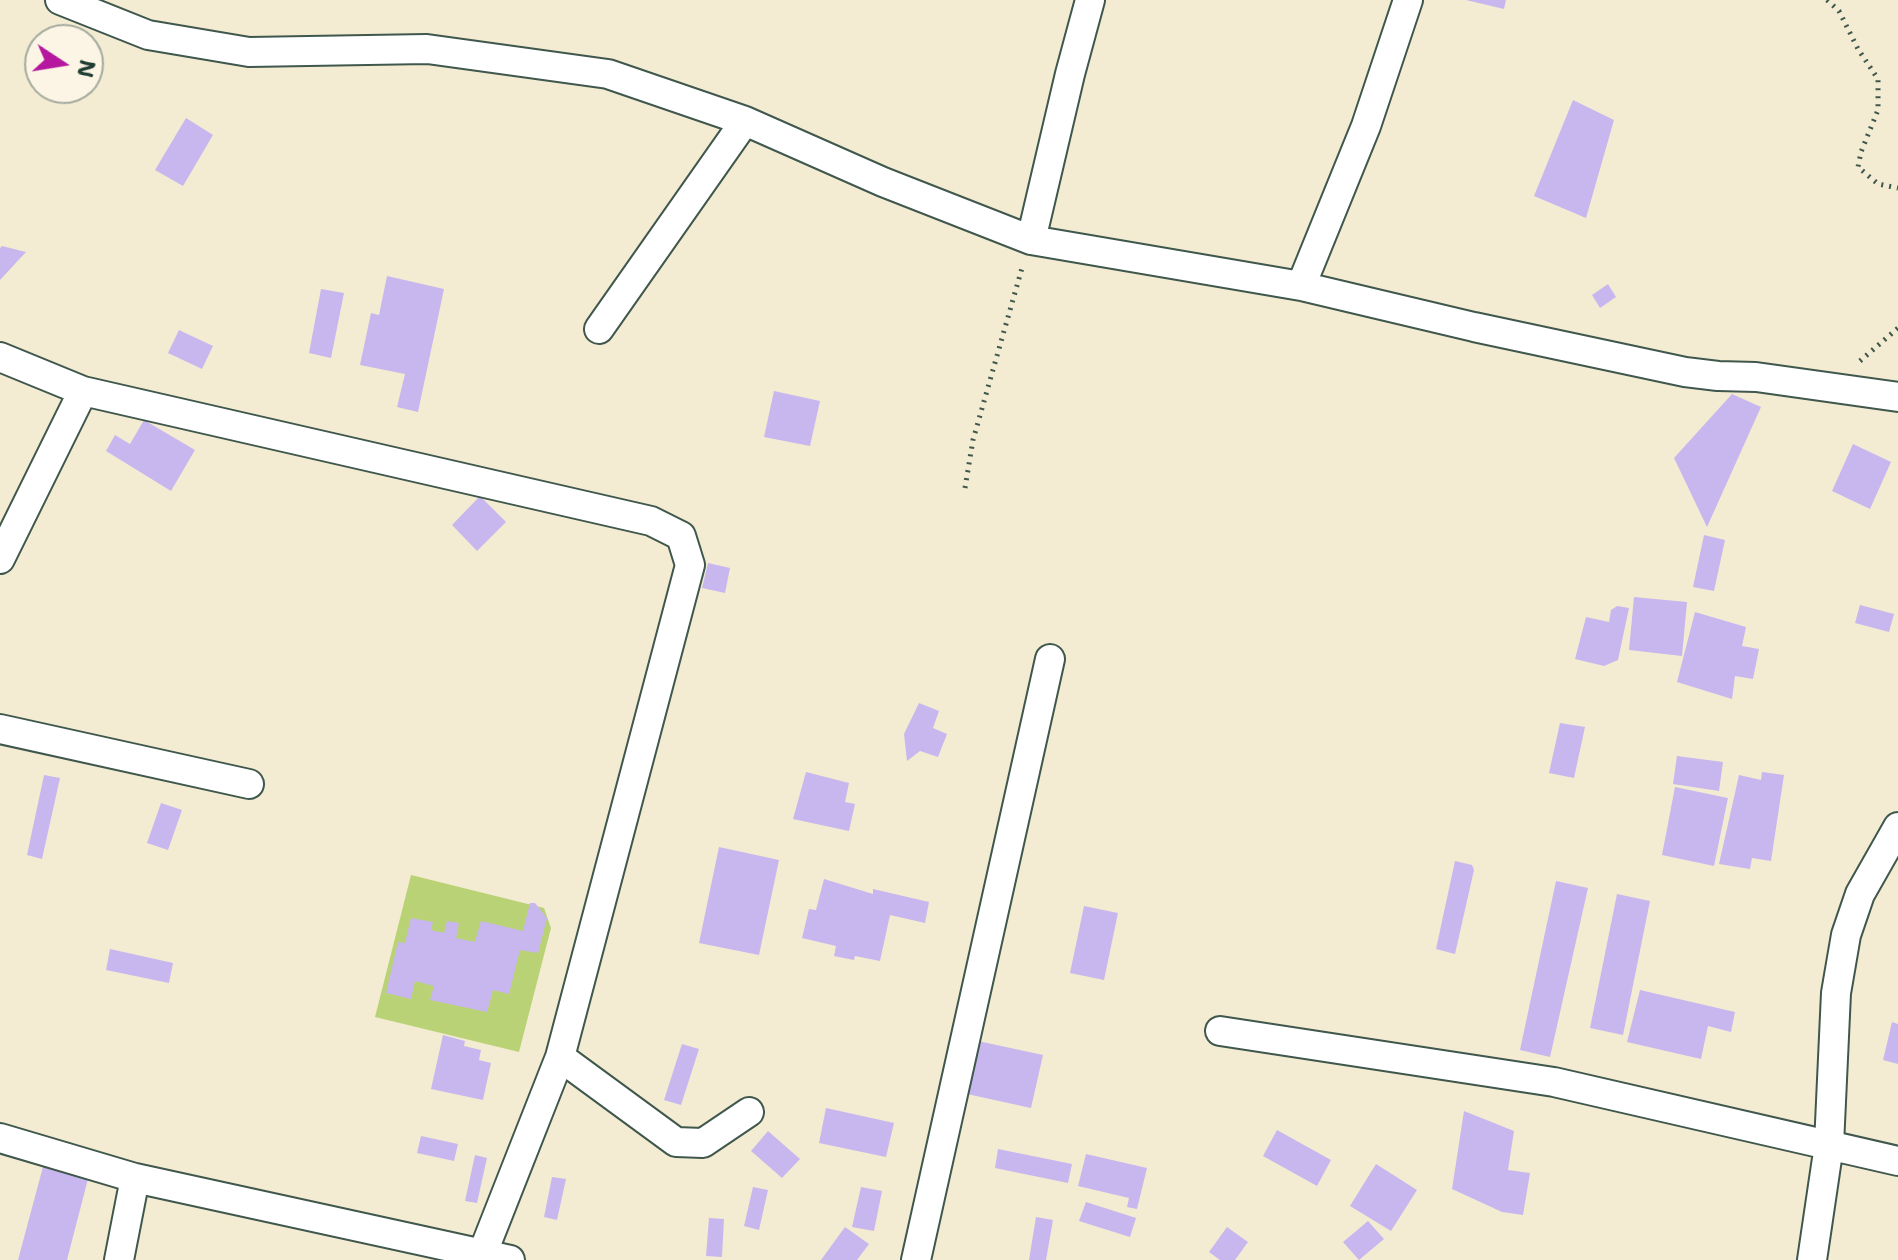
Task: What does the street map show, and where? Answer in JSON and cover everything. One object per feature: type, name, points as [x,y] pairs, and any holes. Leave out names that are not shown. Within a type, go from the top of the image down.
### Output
[{"type":"street","points":[[60,0],[148,35],[249,52],[427,49],[608,74],[745,121],[883,182],[1031,240],[1301,286],[1685,372],[1756,377],[1898,397]]},
{"type":"street","points":[[1031,240],[1090,0]]},
{"type":"street","points":[[1301,286],[1366,126],[1408,0]]},
{"type":"street","points":[[599,329],[745,121]]},
{"type":"street","points":[[0,357],[83,391],[651,521],[681,536],[690,565],[560,1057],[481,1256]]},
{"type":"street","points":[[0,559],[83,391]]},
{"type":"street","points":[[916,1260],[1050,659]]},
{"type":"street","points":[[0,729],[249,784]]},
{"type":"street","points":[[1812,1260],[1829,1145],[1836,993],[1846,935],[1860,894],[1898,827]]},
{"type":"street","points":[[1220,1031],[1554,1082],[1898,1161]]},
{"type":"street","points":[[560,1057],[676,1142],[703,1143],[749,1112]]},
{"type":"street","points":[[0,1138],[135,1178],[510,1260]]},
{"type":"street","points":[[119,1260],[135,1178]]},
{"type":"path","points":[[1827,0],[1839,11],[1858,49],[1878,79],[1878,110],[1858,167],[1878,184],[1898,188]]},
{"type":"path","points":[[965,488],[986,389],[1031,240]]},
{"type":"green space","points":[[411,875],[544,908],[551,928],[519,1052],[375,1017]]},
{"type":"building","points":[[1466,0],[1506,0],[1504,9]]},
{"type":"building","points":[[1573,100],[1614,120],[1586,218],[1534,196]]},
{"type":"building","points":[[186,118],[213,135],[183,186],[155,170]]},
{"type":"building","points":[[0,248],[26,252],[0,280]]},
{"type":"building","points":[[387,276],[444,289],[418,412],[397,407],[405,374],[360,365],[371,313],[379,315]]},
{"type":"building","points":[[1608,284],[1616,297],[1600,308],[1592,295]]},
{"type":"building","points":[[321,289],[344,293],[331,358],[309,353]]},
{"type":"building","points":[[179,330],[213,346],[202,369],[168,353]]},
{"type":"building","points":[[774,391],[820,401],[810,446],[764,437]]},
{"type":"building","points":[[1732,394],[1761,407],[1707,527],[1674,458]]},
{"type":"building","points":[[144,420],[195,450],[171,491],[106,451],[115,435],[130,444]]},
{"type":"building","points":[[1853,444],[1891,462],[1870,509],[1832,491]]},
{"type":"building","points":[[480,496],[506,522],[477,551],[452,525]]},
{"type":"building","points":[[1704,535],[1725,540],[1714,591],[1693,587]]},
{"type":"building","points":[[708,563],[730,568],[725,593],[702,588]]},
{"type":"building","points":[[1634,597],[1687,602],[1682,656],[1629,650]]},
{"type":"building","points":[[1860,605],[1894,614],[1889,632],[1855,623]]},
{"type":"building","points":[[1617,606],[1629,608],[1618,660],[1604,666],[1575,659],[1586,617],[1609,622],[1611,610]]},
{"type":"building","points":[[1695,612],[1746,627],[1742,646],[1759,649],[1753,679],[1735,676],[1732,699],[1677,682]]},
{"type":"building","points":[[919,703],[939,711],[933,728],[947,734],[938,757],[920,751],[907,761],[904,734]]},
{"type":"building","points":[[1560,723],[1585,727],[1574,778],[1549,773]]},
{"type":"building","points":[[1677,756],[1723,762],[1719,791],[1673,784]]},
{"type":"building","points":[[806,772],[849,783],[845,802],[855,804],[849,831],[793,819]]},
{"type":"building","points":[[1762,772],[1784,775],[1771,861],[1752,858],[1750,869],[1719,864],[1739,775],[1761,780]]},
{"type":"building","points":[[44,775],[60,778],[42,859],[27,855]]},
{"type":"building","points":[[1675,787],[1728,798],[1714,866],[1662,855]]},
{"type":"building","points":[[161,803],[182,810],[168,850],[147,843]]},
{"type":"building","points":[[719,847],[779,860],[759,955],[699,943]]},
{"type":"building","points":[[1455,861],[1472,865],[1474,870],[1455,954],[1436,949]]},
{"type":"building","points":[[824,879],[873,894],[873,889],[929,902],[925,923],[890,915],[880,961],[834,956],[836,946],[802,938],[809,909],[816,910]]},
{"type":"building","points":[[1556,881],[1588,888],[1550,1057],[1520,1050]]},
{"type":"building","points":[[1617,894],[1650,901],[1623,1035],[1590,1028]]},
{"type":"building","points":[[530,903],[535,903],[547,918],[538,953],[520,950],[509,994],[493,990],[487,1012],[430,1000],[434,986],[415,981],[411,999],[386,993],[398,942],[405,943],[411,918],[433,922],[431,930],[444,933],[447,921],[459,923],[456,938],[475,942],[481,921],[523,931]]},
{"type":"building","points":[[1084,906],[1118,913],[1104,980],[1070,973]]},
{"type":"building","points":[[110,949],[173,963],[169,983],[106,970]]},
{"type":"building","points":[[1640,990],[1735,1012],[1731,1032],[1708,1026],[1701,1059],[1627,1042]]},
{"type":"building","points":[[1892,1022],[1898,1024],[1898,1064],[1883,1060]]},
{"type":"building","points":[[443,1035],[465,1041],[464,1046],[481,1050],[479,1060],[491,1063],[483,1100],[431,1089]]},
{"type":"building","points":[[978,1041],[1043,1055],[1031,1108],[967,1094]]},
{"type":"building","points":[[682,1044],[699,1049],[681,1105],[664,1100]]},
{"type":"building","points":[[826,1108],[894,1123],[886,1157],[819,1143]]},
{"type":"building","points":[[1464,1111],[1514,1131],[1508,1170],[1530,1173],[1523,1215],[1502,1212],[1452,1189]]},
{"type":"building","points":[[1277,1130],[1331,1160],[1317,1186],[1263,1156]]},
{"type":"building","points":[[768,1131],[800,1159],[782,1178],[751,1151]]},
{"type":"building","points":[[421,1136],[458,1144],[454,1161],[417,1153]]},
{"type":"building","points":[[998,1149],[1072,1164],[1068,1183],[995,1168]]},
{"type":"building","points":[[1086,1154],[1147,1168],[1137,1209],[1127,1207],[1129,1198],[1078,1186]]},
{"type":"building","points":[[475,1155],[487,1158],[477,1203],[465,1201]]},
{"type":"building","points":[[44,1163],[89,1175],[67,1260],[18,1260]]},
{"type":"building","points":[[1376,1164],[1417,1190],[1391,1231],[1350,1206]]},
{"type":"building","points":[[552,1177],[566,1179],[557,1220],[544,1217]]},
{"type":"building","points":[[753,1187],[768,1190],[759,1230],[744,1226]]},
{"type":"building","points":[[861,1187],[882,1191],[874,1231],[852,1227]]},
{"type":"building","points":[[1086,1202],[1136,1218],[1130,1237],[1079,1221]]},
{"type":"building","points":[[1036,1217],[1053,1220],[1046,1260],[1029,1260]]},
{"type":"building","points":[[709,1218],[724,1219],[722,1257],[706,1256]]},
{"type":"building","points":[[1368,1221],[1384,1239],[1359,1260],[1343,1242]]},
{"type":"building","points":[[845,1227],[869,1244],[857,1260],[821,1260]]},
{"type":"building","points":[[1227,1227],[1248,1242],[1235,1260],[1220,1260],[1209,1252]]}]
